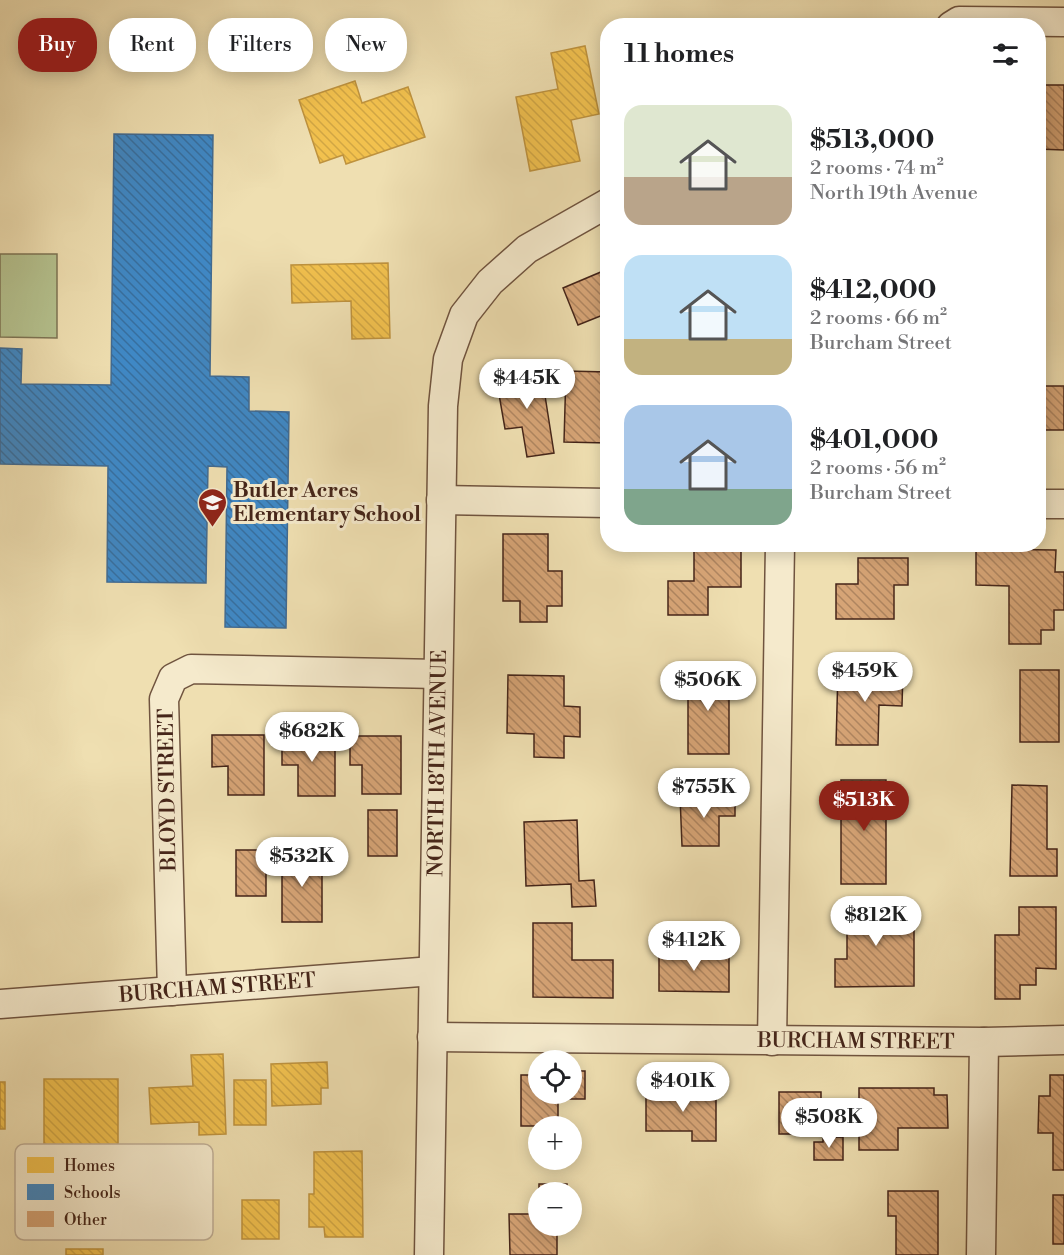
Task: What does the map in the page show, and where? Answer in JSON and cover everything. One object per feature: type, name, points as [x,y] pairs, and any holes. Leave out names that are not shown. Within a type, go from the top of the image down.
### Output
[{"type":"street","points":[[961,18],[984,0]]},
{"type":"street","points":[[1046,22],[1064,22]]},
{"type":"street","name":"NORTH 18TH AVENUE","points":[[429,1255],[441,500],[443,406],[448,359],[464,315],[490,282],[527,249],[600,208]]},
{"type":"street","points":[[441,500],[600,503]]},
{"type":"street","points":[[1046,504],[1064,504]]},
{"type":"street","points":[[772,1041],[780,552]]},
{"type":"street","name":"BLOYD STREET","points":[[172,992],[164,699],[165,691],[173,678],[191,669],[438,674]]},
{"type":"street","name":"BURCHAM STREET","points":[[0,1004],[433,971]]},
{"type":"street","name":"BURCHAM STREET","points":[[432,1037],[772,1041],[1064,1040]]},
{"type":"street","points":[[981,1255],[984,1042]]},
{"type":"green space","points":[[0,254],[57,254],[57,338],[0,337]]},
{"type":"building: Homes","points":[[585,46],[599,114],[571,120],[580,161],[530,171],[516,97],[558,89],[551,53]]},
{"type":"building: Homes","points":[[355,81],[362,103],[408,87],[425,137],[346,164],[343,155],[320,163],[299,100]]},
{"type":"building: Homes","points":[[388,263],[390,338],[352,339],[351,301],[292,303],[291,265]]},
{"type":"building: Homes","points":[[223,1054],[226,1134],[199,1135],[199,1122],[151,1124],[149,1088],[193,1086],[191,1055]]},
{"type":"building: Homes","points":[[327,1062],[328,1088],[321,1088],[321,1104],[272,1106],[271,1064]]},
{"type":"building: Homes","points":[[44,1079],[118,1079],[118,1144],[44,1144]]},
{"type":"building: Homes","points":[[234,1080],[266,1080],[266,1125],[234,1125]]},
{"type":"building: Homes","points":[[0,1082],[5,1082],[5,1129],[0,1129]]},
{"type":"building: Homes","points":[[362,1151],[363,1237],[325,1237],[324,1227],[309,1227],[309,1194],[314,1194],[314,1152]]},
{"type":"building: Homes","points":[[242,1200],[279,1200],[279,1239],[242,1239]]},
{"type":"building: Homes","points":[[66,1249],[103,1249],[103,1255],[66,1255]]},
{"type":"building: Schools","points":[[114,134],[213,135],[210,376],[249,377],[249,411],[289,412],[286,628],[225,627],[227,467],[208,466],[206,583],[107,582],[108,466],[0,464],[0,348],[22,349],[21,384],[111,385]]},
{"type":"building: Other","points":[[1046,85],[1064,85],[1064,150],[1046,149]]},
{"type":"building: Other","points":[[600,272],[600,316],[578,325],[563,288]]},
{"type":"building: Other","points":[[541,370],[554,453],[527,457],[522,427],[505,429],[496,377]]},
{"type":"building: Other","points":[[566,371],[600,372],[600,443],[564,442]]},
{"type":"building: Other","points":[[1046,386],[1064,386],[1064,430],[1046,430]]},
{"type":"building: Other","points":[[503,534],[548,534],[548,571],[562,571],[562,606],[547,606],[547,622],[520,622],[520,601],[503,601]]},
{"type":"building: Other","points":[[1056,550],[1055,572],[1064,572],[1064,610],[1054,610],[1054,630],[1041,630],[1041,644],[1009,644],[1009,586],[976,585],[976,552]]},
{"type":"building: Other","points":[[694,552],[741,552],[741,587],[708,587],[708,615],[668,615],[668,581],[694,581]]},
{"type":"building: Other","points":[[858,558],[908,558],[908,585],[894,585],[894,619],[836,619],[836,584],[858,584]]},
{"type":"building: Other","points":[[838,670],[903,670],[902,706],[879,705],[878,745],[836,745]]},
{"type":"building: Other","points":[[1020,670],[1059,670],[1059,742],[1020,742]]},
{"type":"building: Other","points":[[688,671],[729,671],[729,754],[688,754]]},
{"type":"building: Other","points":[[508,675],[564,676],[564,706],[580,707],[580,737],[564,736],[564,758],[534,757],[534,734],[507,733]]},
{"type":"building: Other","points":[[212,735],[264,735],[264,795],[228,795],[228,766],[212,767]]},
{"type":"building: Other","points":[[282,736],[335,736],[335,796],[298,796],[298,765],[282,765]]},
{"type":"building: Other","points":[[350,736],[401,736],[401,794],[362,794],[362,765],[350,765]]},
{"type":"building: Other","points":[[841,780],[886,780],[886,884],[841,884]]},
{"type":"building: Other","points":[[1012,785],[1047,786],[1047,849],[1057,849],[1057,876],[1010,876]]},
{"type":"building: Other","points":[[680,796],[735,796],[735,816],[719,816],[719,846],[682,846]]},
{"type":"building: Other","points":[[368,810],[397,810],[397,856],[368,856]]},
{"type":"building: Other","points":[[577,820],[579,881],[594,880],[596,906],[572,907],[571,884],[526,886],[524,822]]},
{"type":"building: Other","points":[[236,850],[266,850],[266,896],[236,896]]},
{"type":"building: Other","points":[[282,855],[322,855],[322,922],[282,922]]},
{"type":"building: Other","points":[[847,898],[887,898],[887,920],[914,919],[914,986],[835,987],[835,959],[847,959]]},
{"type":"building: Other","points":[[1019,907],[1056,907],[1056,969],[1036,968],[1036,985],[1020,985],[1020,999],[995,999],[995,935],[1019,935]]},
{"type":"building: Other","points":[[533,923],[572,923],[572,960],[613,960],[613,998],[533,997]]},
{"type":"building: Other","points":[[659,952],[729,953],[729,992],[659,991]]},
{"type":"building: Other","points":[[582,1071],[585,1071],[585,1099],[582,1099]]},
{"type":"building: Other","points":[[521,1075],[528,1075],[528,1104],[558,1104],[558,1116],[528,1116],[528,1126],[521,1126]]},
{"type":"building: Other","points":[[1050,1075],[1064,1075],[1064,1170],[1053,1170],[1053,1133],[1038,1133],[1039,1096],[1050,1096]]},
{"type":"building: Other","points":[[859,1088],[934,1088],[934,1095],[947,1095],[948,1128],[898,1128],[898,1150],[859,1150]]},
{"type":"building: Other","points":[[646,1092],[716,1092],[716,1141],[692,1141],[692,1131],[646,1131]]},
{"type":"building: Other","points":[[779,1092],[821,1092],[821,1134],[779,1134]]},
{"type":"building: Other","points":[[823,1137],[843,1137],[843,1160],[814,1160],[814,1142],[823,1142]]},
{"type":"building: Other","points":[[888,1191],[938,1191],[938,1255],[896,1255],[896,1216],[888,1216]]},
{"type":"building: Other","points":[[1053,1195],[1064,1195],[1064,1244],[1053,1244]]},
{"type":"building: Other","points":[[509,1214],[528,1214],[528,1236],[557,1236],[557,1255],[510,1255]]},
{"type":"place","name":"Butler Acres Elementary School","points":[[212,528]]}]
